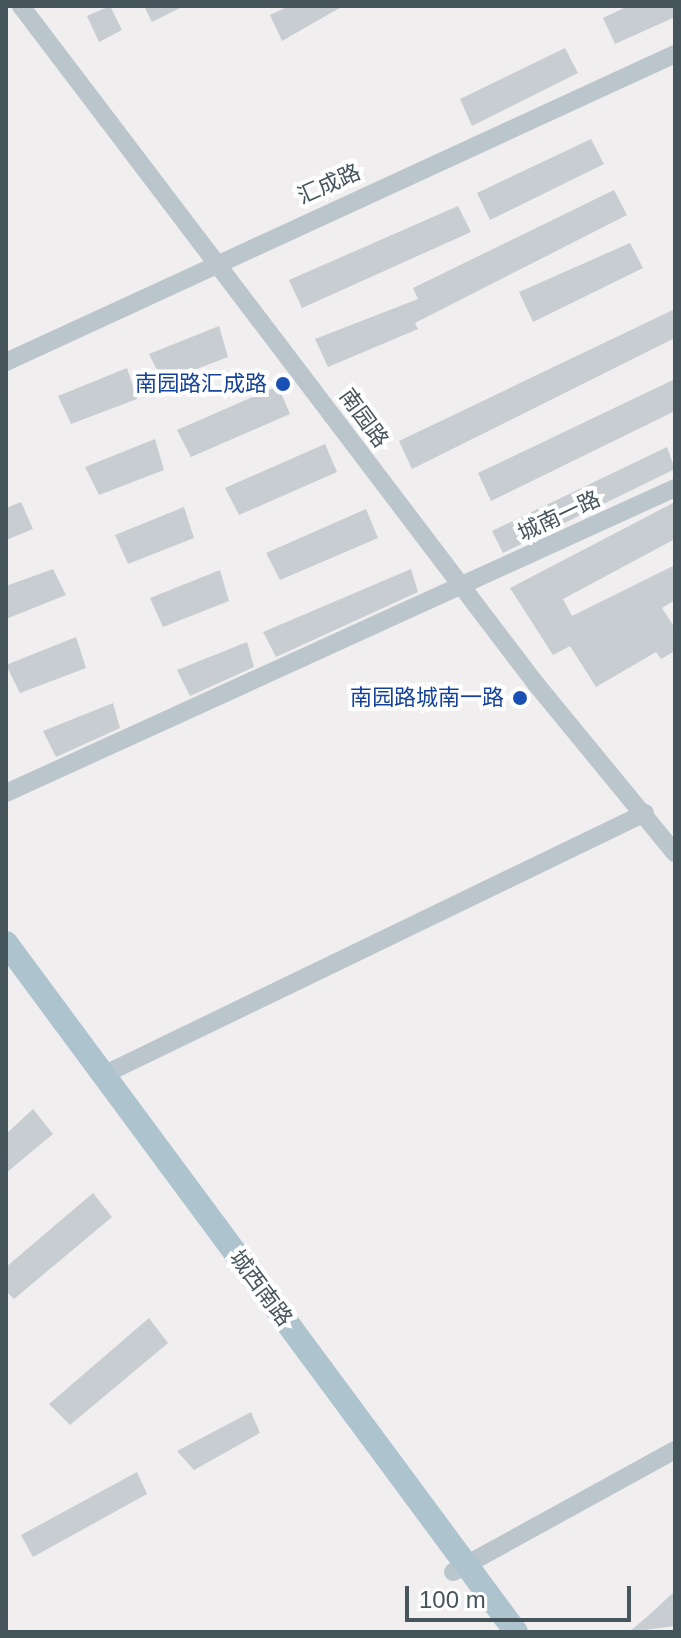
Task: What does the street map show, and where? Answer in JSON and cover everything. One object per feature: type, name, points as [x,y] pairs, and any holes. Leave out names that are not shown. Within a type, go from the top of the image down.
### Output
[{"type":"main road","name":"城西南路","points":[[6,943],[460,1568],[498,1632]]},
{"type":"main road","name":"城西南路","points":[[6,971],[460,1568],[516,1632]]},
{"type":"street","name":"南园路","points":[[21,6],[218,260],[463,588],[645,813],[672,842]]},
{"type":"street","name":"汇成路","points":[[6,362],[218,260],[675,54]]},
{"type":"street","name":"城南一路","points":[[6,793],[463,588],[675,488]]},
{"type":"street","points":[[103,1075],[645,813]]},
{"type":"street","points":[[460,1568],[675,1450]]},
{"type":"building","points":[[110,6],[122,30],[99,42],[87,16]]},
{"type":"building","points":[[144,6],[184,6],[152,22]]},
{"type":"building","points":[[289,6],[343,6],[282,41],[270,15]]},
{"type":"building","points":[[628,6],[675,6],[675,17],[615,44],[603,18]]},
{"type":"building","points":[[565,48],[578,73],[472,126],[460,99]]},
{"type":"building","points":[[591,139],[604,164],[490,220],[477,193]]},
{"type":"building","points":[[614,190],[627,215],[415,323],[418,329],[328,367],[315,339],[418,299],[413,288]]},
{"type":"building","points":[[458,206],[471,232],[302,308],[289,280]]},
{"type":"building","points":[[630,243],[643,268],[533,322],[519,292]]},
{"type":"building","points":[[675,309],[675,338],[412,469],[399,441]]},
{"type":"building","points":[[219,326],[228,357],[163,382],[149,354]]},
{"type":"building","points":[[127,368],[137,399],[71,424],[58,396]]},
{"type":"building","points":[[675,379],[675,411],[491,501],[478,473]]},
{"type":"building","points":[[278,386],[290,414],[191,457],[177,430]]},
{"type":"building","points":[[155,439],[164,470],[99,495],[85,467]]},
{"type":"building","points":[[325,444],[337,472],[239,515],[225,488]]},
{"type":"building","points":[[667,447],[675,469],[503,553],[492,531]]},
{"type":"building","points":[[21,502],[33,529],[6,540],[6,508]]},
{"type":"building","points":[[675,502],[675,539],[563,599],[572,616],[675,565],[675,600],[662,608],[675,628],[675,651],[661,659],[656,652],[596,687],[570,646],[553,655],[510,588]]},
{"type":"building","points":[[184,507],[194,538],[128,564],[115,535]]},
{"type":"building","points":[[366,509],[378,538],[280,580],[266,553]]},
{"type":"building","points":[[53,569],[66,595],[6,619],[6,586]]},
{"type":"building","points":[[411,569],[418,592],[276,657],[263,632]]},
{"type":"building","points":[[220,570],[229,601],[163,627],[150,598]]},
{"type":"building","points":[[76,637],[86,668],[20,693],[6,665]]},
{"type":"building","points":[[247,642],[254,667],[190,696],[177,670]]},
{"type":"building","points":[[113,703],[120,728],[56,757],[43,731]]},
{"type":"building","points":[[33,1109],[53,1134],[6,1173],[6,1134]]},
{"type":"building","points":[[93,1193],[112,1217],[14,1299],[6,1291],[6,1267]]},
{"type":"building","points":[[149,1318],[168,1343],[70,1425],[49,1404]]},
{"type":"building","points":[[251,1412],[260,1433],[194,1470],[177,1451]]},
{"type":"building","points":[[137,1472],[147,1494],[33,1557],[21,1535]]},
{"type":"building","points":[[675,1591],[675,1626],[629,1632],[649,1615]]},
{"type":"place","name":"南园路汇成路","points":[[283,384]]},
{"type":"place","name":"南园路城南一路","points":[[520,698]]}]
